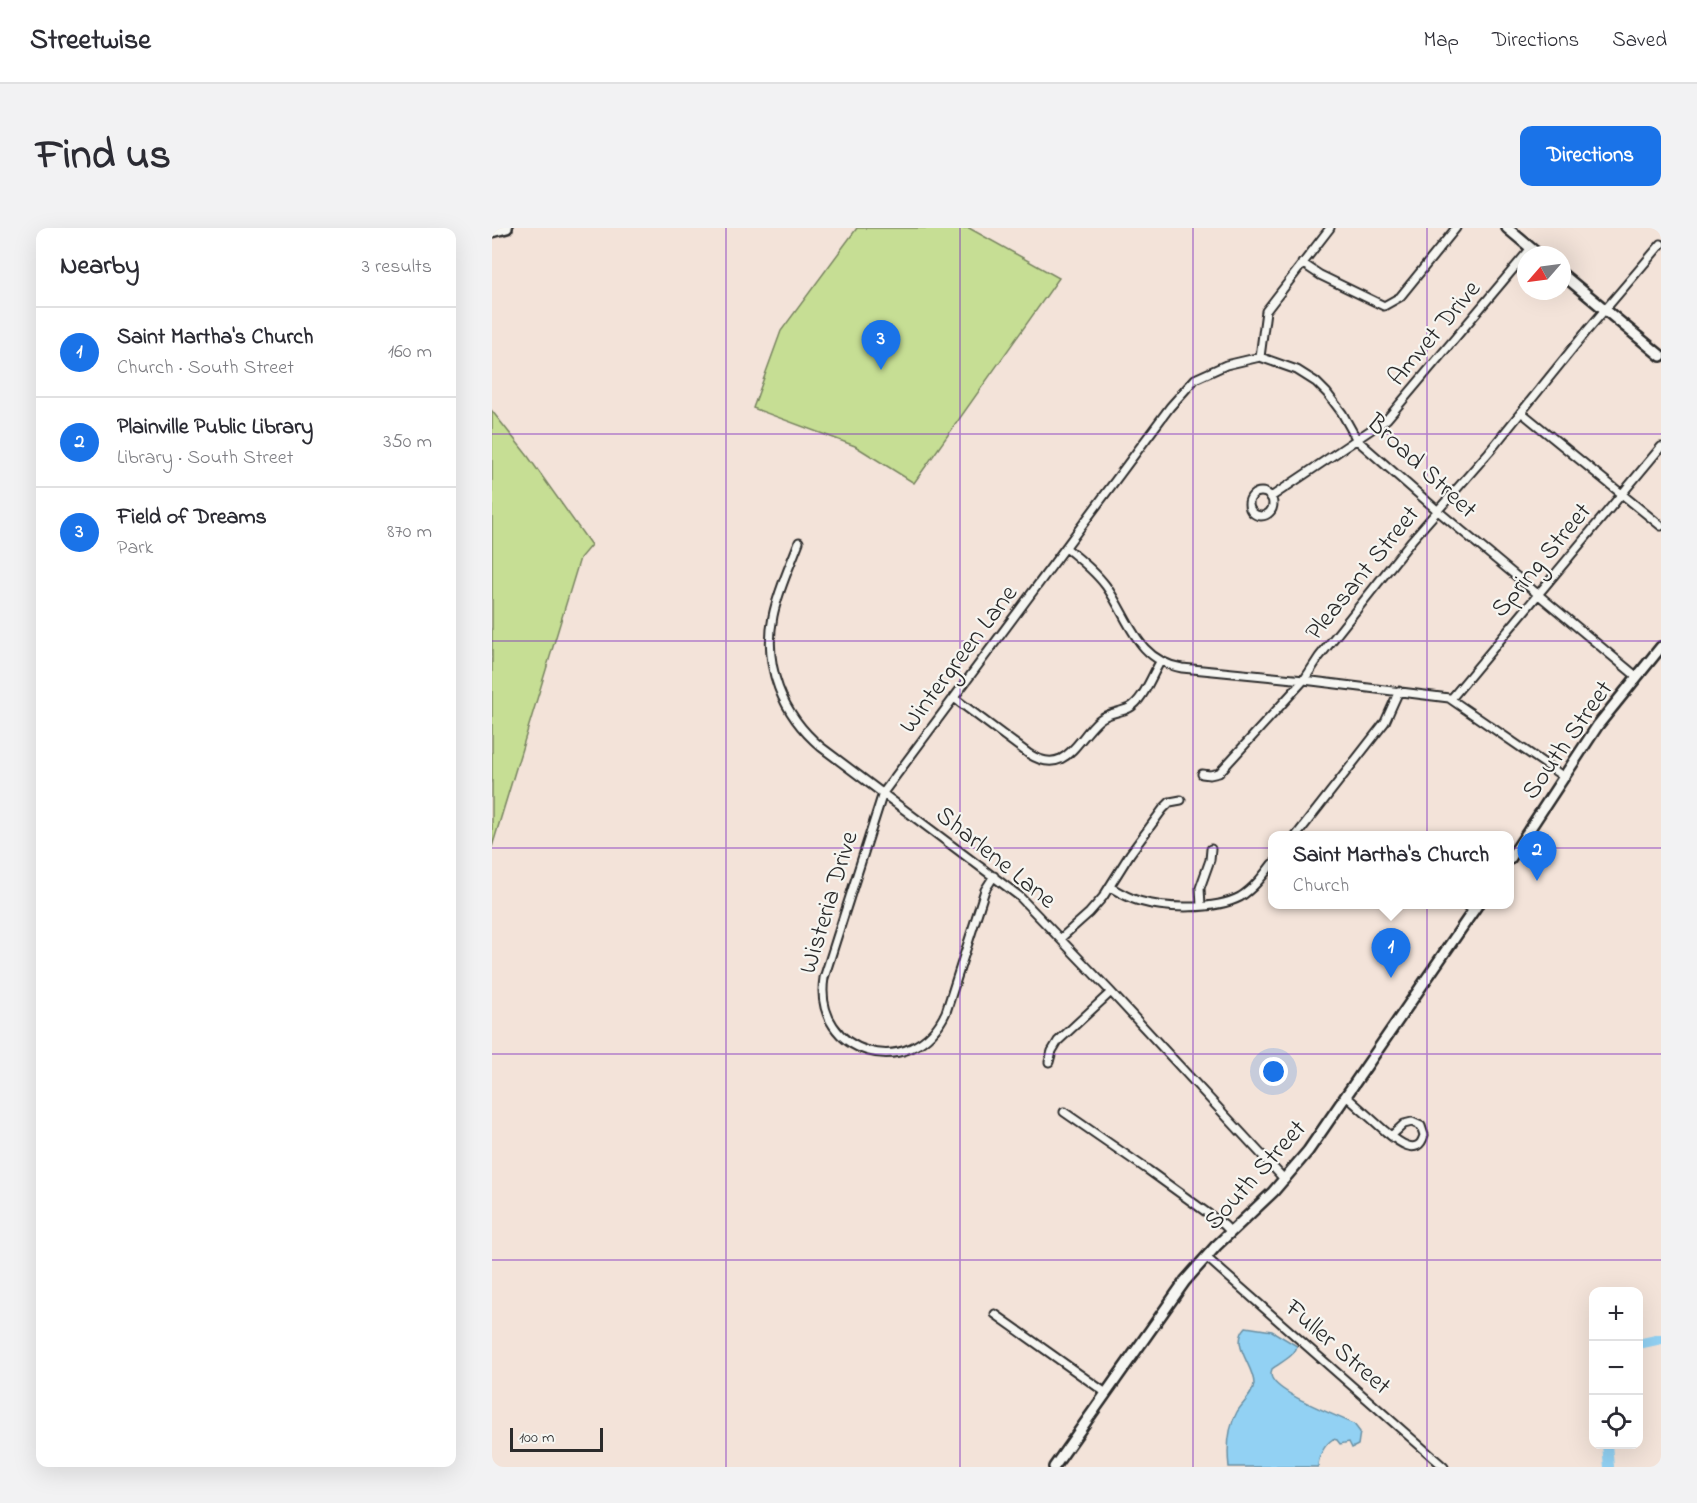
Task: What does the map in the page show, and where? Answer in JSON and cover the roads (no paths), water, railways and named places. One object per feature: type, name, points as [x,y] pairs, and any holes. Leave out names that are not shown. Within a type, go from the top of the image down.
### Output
[{"type":"main road","points":[[492,232],[507,228]]},
{"type":"main road","points":[[1509,229],[1529,246]]},
{"type":"main road","points":[[1571,282],[1661,356]]},
{"type":"main road","name":"South Street","points":[[1514,852],[1598,725],[1661,647]]},
{"type":"main road","name":"South Street","points":[[1054,1467],[1185,1282],[1206,1257],[1284,1180],[1313,1144],[1475,909]]},
{"type":"street","points":[[1330,228],[1266,312],[1260,357],[1226,365],[1195,379],[1170,406],[1066,548],[1104,583],[1139,641],[1149,654],[1160,662],[1182,668],[1304,680],[1451,699],[1564,777]]},
{"type":"street","points":[[1302,263],[1320,275],[1384,306],[1400,297],[1456,228]]},
{"type":"street","name":"Pleasant Street","points":[[1202,774],[1219,773],[1304,680],[1319,657],[1412,540],[1661,244]]},
{"type":"street","name":"Amvet Drive","points":[[1271,497],[1387,419],[1517,265]]},
{"type":"street","name":"Broad Street","points":[[1260,357],[1297,370],[1316,381],[1342,413],[1357,440],[1438,511],[1636,676]]},
{"type":"street","points":[[1521,412],[1661,526]]},
{"type":"street","name":"Spring Street","points":[[1451,699],[1661,447]]},
{"type":"street","name":"Sharlene Lane","points":[[799,542],[773,617],[770,651],[775,681],[788,710],[806,733],[835,758],[1027,903],[1284,1180]]},
{"type":"street","name":"Wintergreen Lane","points":[[883,793],[1066,548]]},
{"type":"street","points":[[954,698],[1029,754],[1042,761],[1055,762],[1073,750],[1101,718],[1128,708],[1137,702],[1160,662]]},
{"type":"street","points":[[1300,831],[1385,722],[1399,691]]},
{"type":"street","name":"Wisteria Drive","points":[[883,793],[823,985],[823,1000],[828,1015],[835,1029],[847,1040],[868,1051],[890,1053],[911,1049],[930,1036],[946,1012],[985,890],[994,876]]},
{"type":"street","points":[[1060,938],[1089,913],[1110,887],[1130,854],[1163,809],[1170,802],[1180,800]]},
{"type":"street","points":[[1201,906],[1200,888],[1210,860],[1211,849]]},
{"type":"street","points":[[1110,887],[1130,898],[1146,903],[1201,906],[1240,897],[1252,888],[1268,869]]},
{"type":"street","points":[[1049,1062],[1058,1041],[1111,992]]},
{"type":"street","points":[[1346,1096],[1391,1136],[1408,1146],[1417,1146],[1424,1135],[1421,1126],[1414,1122],[1404,1124],[1391,1136]]},
{"type":"street","points":[[1064,1112],[1148,1170],[1231,1232]]},
{"type":"street","name":"Fuller Street","points":[[1206,1257],[1444,1467]]},
{"type":"street","points":[[996,1314],[1106,1393]]},
{"type":"water","points":[[1246,1327],[1272,1331],[1297,1346],[1290,1356],[1272,1369],[1272,1378],[1297,1398],[1354,1424],[1360,1432],[1358,1445],[1352,1448],[1349,1442],[1340,1444],[1333,1439],[1322,1452],[1318,1467],[1229,1467],[1228,1446],[1232,1425],[1237,1412],[1252,1392],[1254,1384],[1240,1341],[1241,1334]]},
{"type":"waterway","points":[[1643,1343],[1661,1339]]},
{"type":"waterway","points":[[1607,1449],[1609,1467]]},
{"type":"place","name":"Field of Dreams","points":[[881,370]]},
{"type":"place","name":"Plainville Public Library","points":[[1537,881]]},
{"type":"place","name":"Saint Martha's Church","points":[[1391,978]]}]
